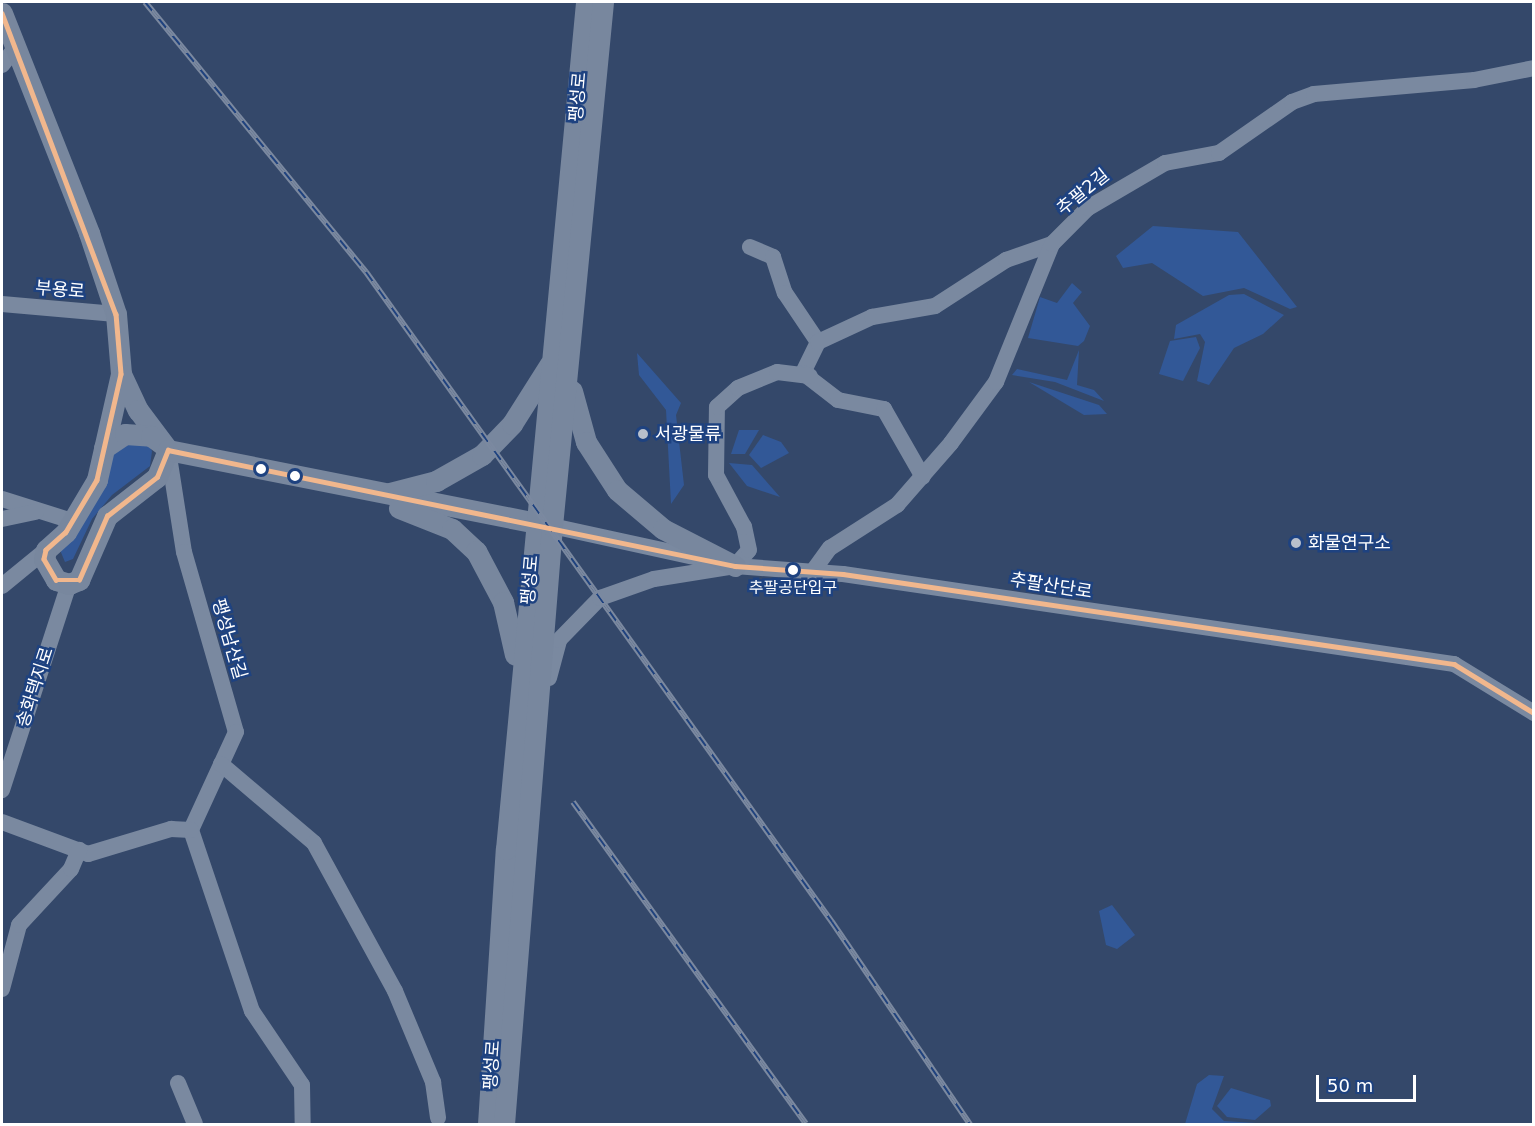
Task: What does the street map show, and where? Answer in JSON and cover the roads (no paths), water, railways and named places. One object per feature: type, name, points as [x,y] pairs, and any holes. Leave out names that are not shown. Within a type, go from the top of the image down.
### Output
[{"type":"main road","name":"팽성로","points":[[561,364],[586,2]]},
{"type":"main road","name":"팽성로","points":[[488,1125],[544,524],[603,2]]},
{"type":"main road","points":[[2,13],[116,314],[121,374],[97,480],[72,521],[46,550],[44,559],[56,580],[69,584]]},
{"type":"main road","points":[[378,495],[436,480],[482,455],[512,424],[561,364]]},
{"type":"main road","points":[[561,364],[586,442],[617,490],[663,529],[735,566]]},
{"type":"main road","points":[[121,374],[138,411],[168,450]]},
{"type":"main road","points":[[104,448],[125,434],[141,433],[168,450],[378,495],[544,524]]},
{"type":"main road","name":"송화택지로","points":[[69,584],[86,572],[107,516],[156,477],[168,450]]},
{"type":"main road","points":[[378,495],[452,529],[483,560],[512,635],[527,711]]},
{"type":"main road","name":"팽성로","points":[[504,1125],[527,711]]},
{"type":"street","points":[[2,65],[16,47]]},
{"type":"street","name":"추팔2길","points":[[813,571],[830,548],[897,505],[923,477],[996,382],[1052,244],[1088,208],[1129,181],[1165,163],[1219,153],[1292,102],[1314,94],[1474,80],[1533,68]]},
{"type":"street","points":[[923,477],[884,409],[838,400],[810,376],[803,373],[818,342],[872,317],[935,306],[1006,260],[1052,244]]},
{"type":"street","points":[[750,247],[772,257],[785,293],[818,342]]},
{"type":"street","name":"부용로","points":[[2,304],[116,314]]},
{"type":"street","points":[[527,711],[547,702],[559,640],[588,607],[634,584],[735,566],[748,550],[744,527],[717,475],[717,407],[738,388],[777,372],[810,376]]},
{"type":"street","name":"팽성남산길","points":[[168,450],[184,552],[236,732],[191,830]]},
{"type":"street","points":[[2,499],[72,521]]},
{"type":"street","points":[[2,519],[39,511]]},
{"type":"street","name":"추팔산단로","points":[[544,524],[735,566],[813,571],[1454,664],[1533,713]]},
{"type":"street","points":[[2,586],[46,550]]},
{"type":"street","name":"송화택지로","points":[[2,790],[69,584]]},
{"type":"street","points":[[221,764],[314,843],[396,991],[433,1082],[438,1118]]},
{"type":"street","points":[[2,822],[88,854],[171,829],[191,830],[252,1011],[302,1085],[303,1125]]},
{"type":"street","points":[[2,989],[19,925],[72,869],[79,850]]},
{"type":"street","points":[[178,1083],[195,1125]]},
{"type":"railway","points":[[145,2],[366,272],[832,922],[970,1124]]},
{"type":"railway","points":[[573,802],[806,1124]]},
{"type":"place","name":"서광물류","points":[[643,434]]},
{"type":"place","name":"화물연구소","points":[[1296,543]]},
{"type":"place","name":"추팔공단입구","points":[[793,570]]}]
